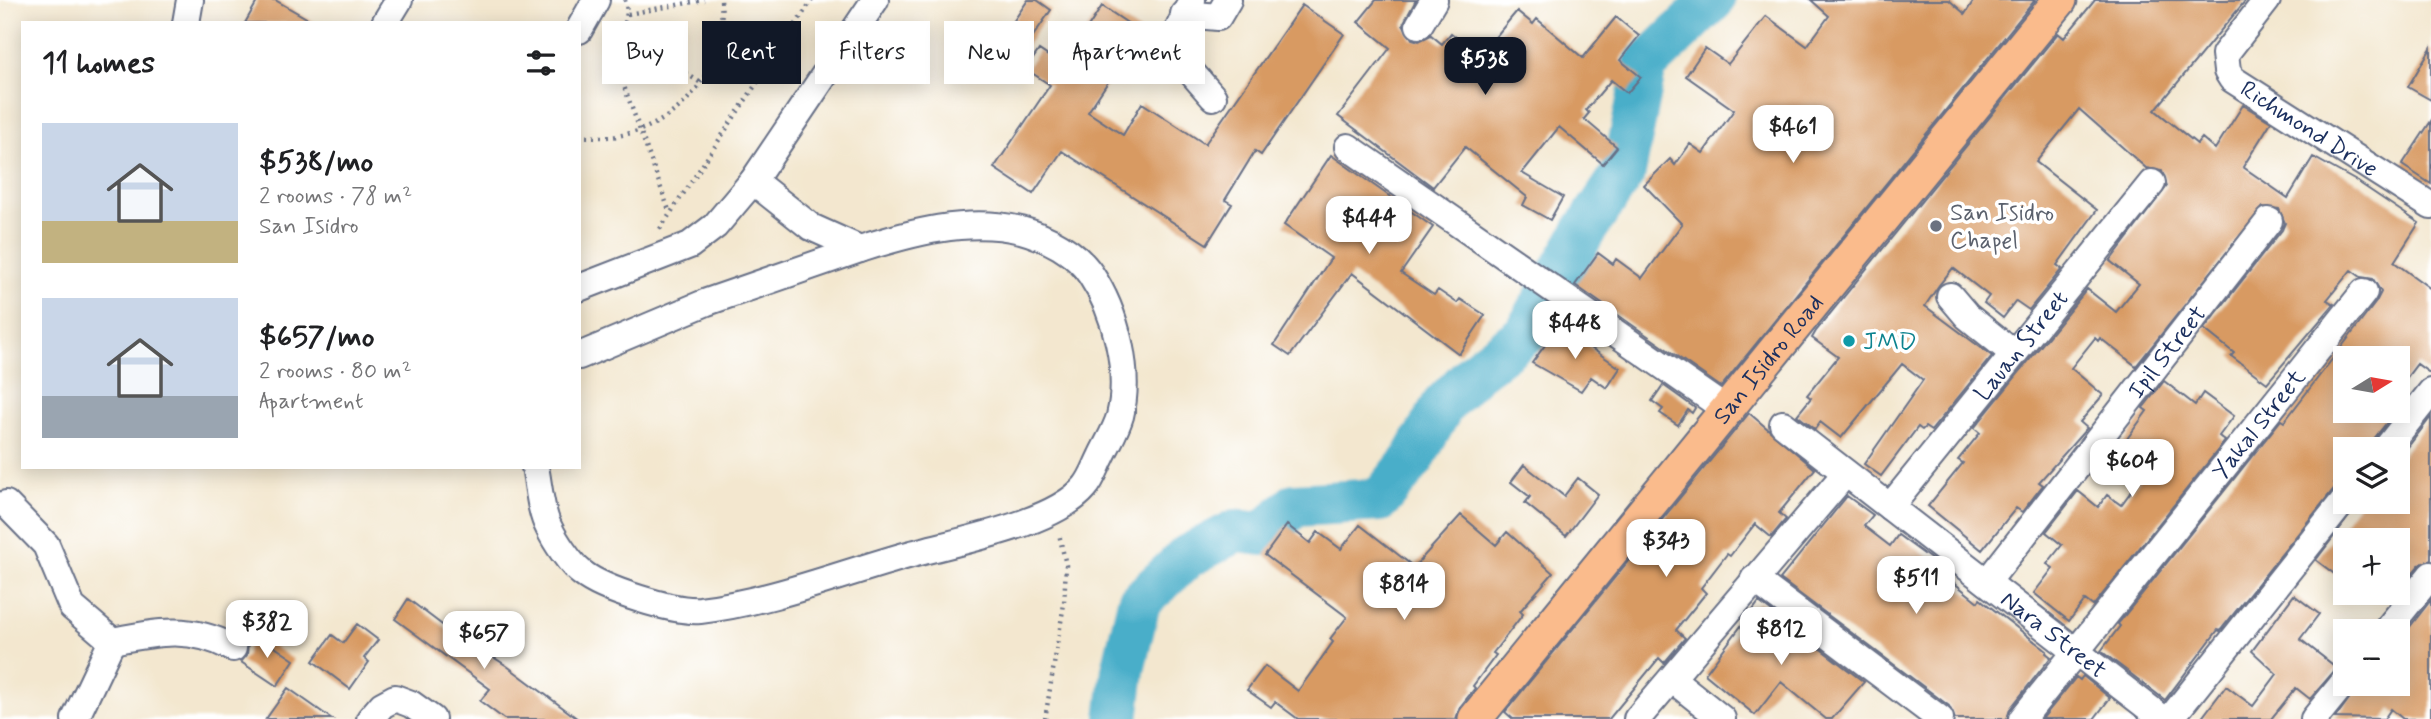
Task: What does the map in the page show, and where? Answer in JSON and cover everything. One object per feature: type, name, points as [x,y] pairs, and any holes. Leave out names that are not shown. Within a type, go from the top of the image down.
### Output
[{"type":"main road","name":"San Isidro Road","points":[[1475,719],[2060,0]]},
{"type":"street","points":[[187,21],[190,0]]},
{"type":"street","points":[[386,21],[399,0]]},
{"type":"street","points":[[588,37],[596,0]]},
{"type":"street","points":[[581,287],[690,245],[715,226],[752,181],[875,0]]},
{"type":"street","points":[[1213,97],[1179,58],[1174,41],[1188,7],[1218,17],[1228,0]]},
{"type":"street","points":[[1419,24],[1434,0]]},
{"type":"street","name":"Richmond Drive","points":[[2267,0],[2225,54],[2227,71],[2232,79],[2431,206]]},
{"type":"street","points":[[1348,147],[1728,411]]},
{"type":"street","points":[[752,181],[811,227],[860,249]]},
{"type":"street","name":"Lauan Street","points":[[1890,507],[2152,183]]},
{"type":"street","name":"Ipil Street","points":[[1987,582],[2269,221]]},
{"type":"street","points":[[535,469],[548,527],[582,573],[632,596],[673,609],[699,610],[773,594],[1054,513],[1070,503],[1087,484],[1120,415],[1124,364],[1110,316],[1091,275],[1073,255],[1050,241],[1019,230],[950,227],[909,233],[707,302],[581,355]]},
{"type":"street","name":"Yakal Street","points":[[2022,719],[2364,292]]},
{"type":"street","points":[[1950,296],[1967,316],[2013,353]]},
{"type":"street","points":[[2395,437],[2431,392]]},
{"type":"street","name":"Nara Street","points":[[1783,424],[2163,719]]},
{"type":"street","points":[[1637,719],[1845,474]]},
{"type":"street","points":[[6,504],[46,545],[72,607],[112,641]]},
{"type":"street","points":[[2170,719],[2333,514]]},
{"type":"street","points":[[2395,619],[2431,575]]},
{"type":"street","points":[[1754,579],[1940,719]]},
{"type":"street","points":[[112,641],[151,633],[191,632],[233,648]]},
{"type":"street","points":[[75,719],[112,641]]},
{"type":"street","points":[[1672,679],[1722,719]]},
{"type":"street","points":[[2314,719],[2333,696]]},
{"type":"street","points":[[370,719],[382,705],[395,698],[411,704],[432,719]]},
{"type":"path","points":[[625,0],[628,14],[625,21]]},
{"type":"path","points":[[628,14],[704,0]]},
{"type":"path","points":[[581,136],[617,136],[657,124],[690,99],[713,64],[723,24],[721,0]]},
{"type":"path","points":[[648,234],[659,230],[812,0]]},
{"type":"path","points":[[688,75],[701,83]]},
{"type":"path","points":[[623,84],[670,213]]},
{"type":"path","points":[[1045,719],[1064,604],[1066,565],[1054,513]]},
{"type":"building","points":[[258,0],[275,0],[312,21],[246,21]]},
{"type":"building","points":[[1028,0],[1037,0],[1051,10],[1034,35],[1034,21],[1014,21]]},
{"type":"building","points":[[1376,0],[1416,0],[1403,24],[1412,39],[1419,41],[1431,35],[1442,44],[1451,33],[1468,47],[1471,43],[1483,52],[1517,11],[1533,24],[1537,19],[1583,58],[1616,17],[1639,36],[1620,60],[1641,77],[1627,93],[1611,80],[1586,110],[1589,113],[1584,119],[1617,147],[1603,164],[1559,127],[1522,173],[1563,197],[1550,220],[1523,205],[1527,197],[1465,147],[1433,187],[1338,116],[1390,48],[1358,22]]},
{"type":"building","points":[[1811,0],[1949,0],[1965,14],[1974,0],[2035,0],[1721,387],[1575,285],[1598,253],[1613,264],[1616,259],[1642,278],[1682,224],[1644,185],[1670,159],[1675,165],[1690,144],[1703,153],[1734,110],[1686,76],[1705,48],[1728,64],[1766,16],[1807,46],[1829,16]]},
{"type":"building","points":[[2095,0],[2246,0],[2155,110],[2197,144],[2202,138],[2215,149],[2243,105],[2271,122],[2243,167],[2288,198],[2313,157],[2358,182],[2419,223],[2394,262],[2431,289],[2431,374],[2417,364],[2410,373],[2410,346],[2342,346],[2381,292],[2373,279],[2361,277],[2351,270],[2327,300],[2334,304],[2267,383],[2231,356],[2234,353],[2204,329],[2282,230],[2285,223],[2279,209],[2263,207],[2136,366],[2100,338],[2098,341],[2095,338],[2071,368],[2103,395],[2080,422],[2087,428],[2039,482],[2043,485],[2022,512],[2016,508],[1982,550],[1928,506],[1963,463],[1958,460],[1980,433],[1974,428],[2087,289],[2116,312],[2139,284],[2110,261],[2167,186],[2162,171],[2146,168],[2079,109],[2036,162],[2097,210],[2057,265],[2062,269],[2029,310],[2016,301],[2003,318],[1984,303],[1989,296],[1953,268],[1939,285],[1925,306],[1992,356],[1931,431],[1918,427],[1881,476],[1864,464],[1923,380],[1902,364],[1841,438],[1820,422],[1815,429],[1797,415],[1811,398],[1807,395],[1838,357],[1812,338],[1816,331],[2058,33],[2064,38]]},
{"type":"building","points":[[1302,5],[1344,34],[1261,155],[1255,151],[1225,200],[1232,204],[1207,244],[1062,151],[1033,194],[994,168],[1048,84],[1107,84],[1088,112],[1123,135],[1142,103],[1205,144]]},
{"type":"building","points":[[1102,6],[1124,21],[1092,21]]},
{"type":"building","points":[[2431,48],[2431,100],[2408,87]]},
{"type":"building","points":[[1039,50],[1048,56],[1048,84],[1034,74],[1034,57]]},
{"type":"building","points":[[2431,121],[2431,184],[2402,165]]},
{"type":"building","points":[[1331,155],[1433,227],[1401,273],[1434,295],[1438,290],[1457,303],[1460,299],[1485,315],[1459,354],[1352,273],[1290,356],[1274,345],[1331,258],[1284,225]]},
{"type":"building","points":[[1559,326],[1620,368],[1607,388],[1591,377],[1581,391],[1532,363]]},
{"type":"building","points":[[2333,358],[2333,424],[2386,424],[2375,437],[2333,437],[2333,490],[2220,631],[2218,630],[2165,700],[2101,651],[2120,626],[2118,624],[2281,420],[2284,422]]},
{"type":"building","points":[[2164,381],[2195,405],[2203,393],[2234,416],[2219,436],[2225,441],[2093,606],[2085,600],[2069,621],[2034,593],[2053,568],[2047,564],[2062,545],[2046,532],[2078,491],[2098,507],[2107,495],[2121,505],[2146,471],[2119,450],[2147,411],[2143,408]]},
{"type":"building","points":[[1663,385],[1695,408],[1692,413],[1688,410],[1678,425],[1660,413],[1663,409],[1652,401]]},
{"type":"building","points":[[1749,413],[1815,469],[1779,513],[1786,519],[1771,537],[1755,524],[1730,556],[1727,554],[1701,588],[1706,593],[1676,630],[1685,638],[1664,663],[1659,658],[1609,719],[1513,719],[1505,712]]},
{"type":"building","points":[[2431,417],[2431,560],[2419,565],[2410,576],[2410,528],[2340,528],[2351,514],[2410,514],[2410,444]]},
{"type":"building","points":[[1524,465],[1564,496],[1578,478],[1598,494],[1566,536],[1525,503],[1530,497],[1511,482]]},
{"type":"building","points":[[1847,496],[1873,515],[1864,526],[1890,546],[1898,535],[1943,568],[1950,575],[1948,578],[1978,602],[1980,599],[2047,651],[2051,657],[2010,709],[2007,719],[1955,719],[1949,706],[1780,579]]},
{"type":"building","points":[[1461,515],[1496,545],[1507,532],[1553,573],[1520,611],[1523,614],[1493,653],[1496,655],[1473,686],[1475,688],[1460,707],[1456,719],[1298,719],[1275,702],[1271,707],[1247,690],[1265,666],[1298,691],[1333,642],[1330,639],[1347,617],[1265,555],[1287,525],[1310,543],[1318,532],[1341,549],[1360,525],[1414,567]]},
{"type":"building","points":[[2333,538],[2333,573],[2316,560]]},
{"type":"building","points":[[2294,595],[2319,614],[2300,639],[2333,665],[2333,673],[2310,699],[2296,688],[2271,719],[2201,719],[2226,686],[2253,706],[2277,674],[2252,651]]},
{"type":"building","points":[[408,599],[474,649],[476,646],[507,666],[578,719],[504,719],[480,701],[490,689],[395,619]]},
{"type":"building","points":[[2431,600],[2431,719],[2403,719],[2391,709],[2384,719],[2335,718],[2351,696],[2410,696],[2410,627]]},
{"type":"building","points":[[1759,602],[1864,682],[1832,719],[1826,719],[1781,682],[1755,715],[1705,674]]},
{"type":"building","points":[[357,624],[378,640],[364,658],[369,662],[350,689],[313,661],[332,635],[343,643]]},
{"type":"building","points":[[254,633],[294,660],[277,686],[241,662],[247,655],[248,643]]},
{"type":"building","points":[[2083,676],[2110,698],[2094,719],[2042,719],[2076,677],[2080,680]]},
{"type":"building","points":[[288,688],[332,719],[266,719]]},
{"type":"waterway","points":[[1117,719],[1123,670],[1139,602],[1188,556],[1236,531],[1262,534],[1295,505],[1380,500],[1413,459],[1443,405],[1474,373],[1525,334],[1585,230],[1624,172],[1645,66],[1713,0]]},
{"type":"place","name":"San Isidro Chapel","points":[[1936,226]]},
{"type":"place","name":"JMD","points":[[1849,341]]}]
